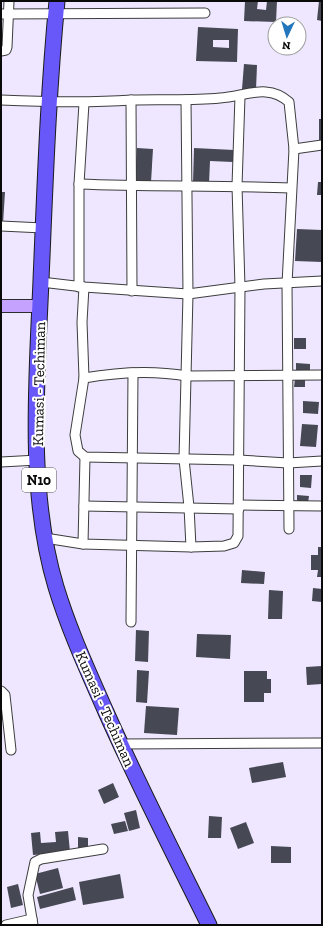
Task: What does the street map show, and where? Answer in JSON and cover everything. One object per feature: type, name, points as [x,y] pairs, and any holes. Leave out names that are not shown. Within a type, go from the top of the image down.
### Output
[{"type":"highway","name":"Kumasi - Techiman","points":[[56,8],[40,306],[38,460],[41,510],[55,586],[78,650],[120,744],[209,925]]},
{"type":"main road","points":[[1,306],[40,306]]},
{"type":"street","points":[[1,51],[6,50],[7,47],[5,14],[9,1]]},
{"type":"street","points":[[5,14],[56,8],[205,13]]},
{"type":"street","points":[[1,100],[84,103],[131,100],[186,100],[240,96],[266,90],[280,94],[289,102],[294,149],[287,284],[288,529]]},
{"type":"street","points":[[46,538],[83,544],[191,547],[224,546],[234,542],[238,536],[240,287],[237,186],[240,96]]},
{"type":"street","points":[[131,100],[132,291]]},
{"type":"street","points":[[186,100],[188,294],[184,459],[191,547]]},
{"type":"street","points":[[84,103],[79,184],[84,378],[75,436],[78,451],[85,457],[239,460],[288,463],[322,461]]},
{"type":"street","points":[[294,149],[322,145]]},
{"type":"street","points":[[79,184],[291,188]]},
{"type":"street","points":[[1,226],[43,228]]},
{"type":"street","points":[[41,282],[82,287],[188,294],[264,284],[322,281]]},
{"type":"street","points":[[84,378],[112,373],[168,372],[186,376],[322,375]]},
{"type":"street","points":[[130,622],[133,373]]},
{"type":"street","points":[[83,544],[85,457]]},
{"type":"street","points":[[1,462],[38,460]]},
{"type":"street","points":[[84,506],[322,506]]},
{"type":"street","points":[[1,691],[5,695],[11,750]]},
{"type":"street","points":[[120,744],[322,743]]},
{"type":"street","points":[[6,925],[32,922],[28,895],[35,862],[41,859],[103,850]]},
{"type":"building","points":[[245,1],[258,1],[257,9],[266,10],[267,1],[277,1],[276,16],[267,16],[267,22],[244,21]]},
{"type":"building","points":[[319,1],[322,1],[322,21],[317,20]]},
{"type":"building","points":[[198,27],[238,29],[237,62],[196,61]],"holes":[[[213,40],[229,40],[229,48],[213,47]]]},
{"type":"building","points":[[244,64],[257,65],[256,90],[242,89]]},
{"type":"building","points":[[319,119],[322,119],[322,141],[319,141]]},
{"type":"building","points":[[137,148],[153,149],[151,182],[135,181]]},
{"type":"building","points":[[194,148],[234,150],[233,162],[210,161],[209,184],[193,183]]},
{"type":"building","points":[[318,182],[322,182],[322,195],[317,195]]},
{"type":"building","points":[[1,192],[5,192],[3,224],[1,224]]},
{"type":"building","points":[[297,229],[322,230],[322,262],[295,261]]},
{"type":"building","points":[[294,338],[306,338],[306,349],[294,349]]},
{"type":"building","points":[[296,363],[310,364],[310,373],[296,372]]},
{"type":"building","points":[[295,379],[305,380],[305,387],[294,387]]},
{"type":"building","points":[[303,401],[319,402],[318,414],[303,413]]},
{"type":"building","points":[[302,424],[318,425],[316,447],[300,446]]},
{"type":"building","points":[[300,475],[312,475],[311,488],[300,487]]},
{"type":"building","points":[[297,495],[309,496],[308,503],[297,502]]},
{"type":"building","points":[[318,547],[322,547],[322,577],[317,577],[318,570],[311,570],[311,555],[318,555]]},
{"type":"building","points":[[242,570],[265,572],[264,584],[241,583]]},
{"type":"building","points":[[313,588],[322,589],[322,602],[312,601]]},
{"type":"building","points":[[269,590],[283,591],[282,619],[268,619]]},
{"type":"building","points":[[136,630],[149,631],[148,662],[135,661]]},
{"type":"building","points":[[197,634],[231,635],[230,659],[196,657]]},
{"type":"building","points":[[322,666],[322,684],[307,685],[306,667]]},
{"type":"building","points":[[137,670],[149,671],[147,703],[136,702]]},
{"type":"building","points":[[244,671],[267,671],[267,679],[271,679],[271,693],[264,693],[264,702],[244,702]]},
{"type":"building","points":[[146,706],[179,708],[177,735],[144,733]]},
{"type":"building","points":[[283,762],[286,777],[252,783],[249,768]]},
{"type":"building","points":[[113,783],[119,797],[104,804],[98,790]]},
{"type":"building","points":[[136,810],[140,828],[129,831],[124,813]]},
{"type":"building","points":[[209,816],[222,817],[221,838],[208,838]]},
{"type":"building","points":[[125,821],[128,831],[114,834],[111,824]]},
{"type":"building","points":[[246,822],[254,843],[238,849],[230,828]]},
{"type":"building","points":[[68,831],[70,852],[33,855],[31,833],[40,832],[41,843],[56,842],[55,832]]},
{"type":"building","points":[[78,837],[88,838],[88,850],[78,850]]},
{"type":"building","points":[[271,846],[291,847],[291,863],[271,863]]},
{"type":"building","points":[[58,868],[63,888],[40,894],[35,874]]},
{"type":"building","points":[[120,874],[124,898],[83,905],[79,882]]},
{"type":"building","points":[[18,884],[23,905],[11,908],[7,887]]},
{"type":"building","points":[[73,887],[76,900],[40,909],[37,897]]}]
